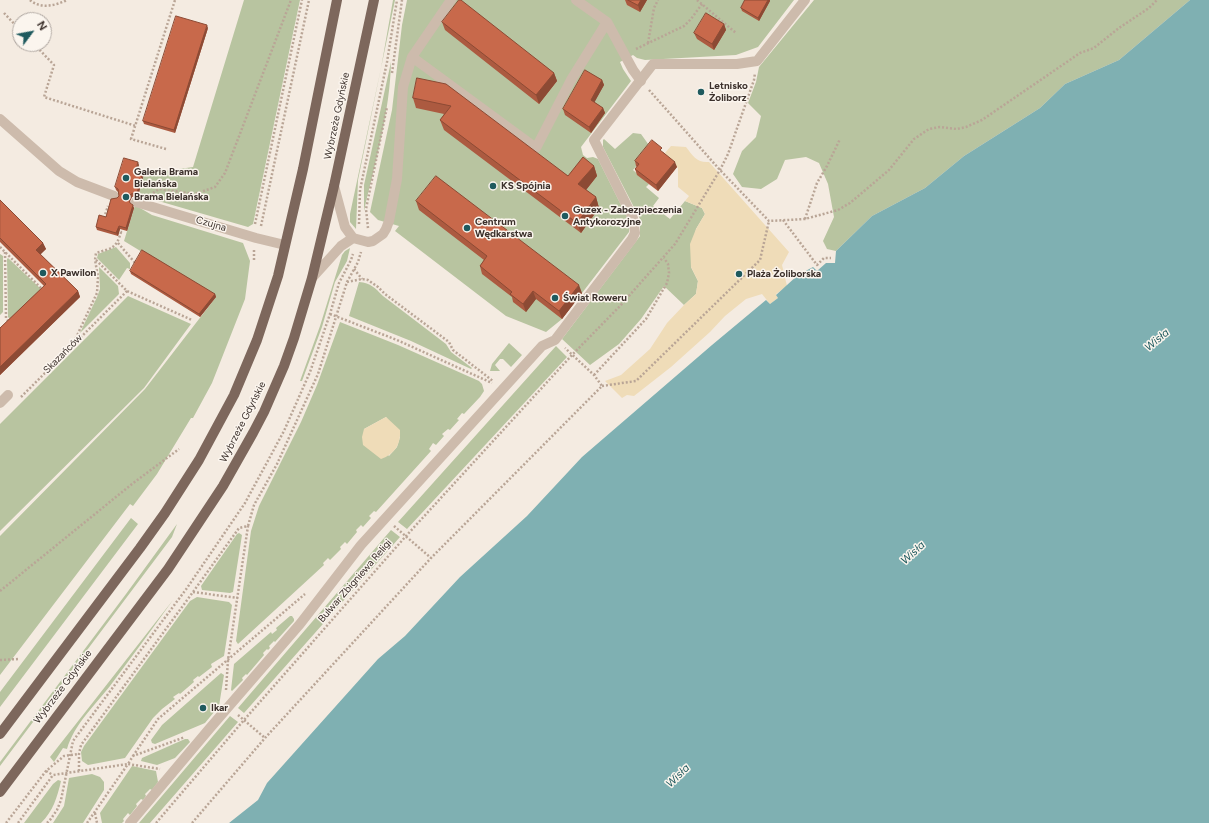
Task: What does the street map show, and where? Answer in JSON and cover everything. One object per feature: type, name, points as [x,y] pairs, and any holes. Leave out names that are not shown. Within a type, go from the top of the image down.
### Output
[{"type":"main road","name":"Wybrzeże Gdyńskie","points":[[0,734],[140,548],[184,484],[224,415],[257,340],[278,276],[303,169],[337,0]]},
{"type":"main road","name":"Wybrzeże Gdyńskie","points":[[0,792],[168,569],[223,486],[253,433],[284,366],[312,278],[334,186],[374,0]]},
{"type":"street","points":[[334,186],[346,227],[355,238],[368,242],[373,241],[383,234],[389,221],[397,179],[403,87],[412,57],[451,0]]},
{"type":"street","points":[[576,0],[607,22],[640,81]]},
{"type":"street","points":[[130,823],[300,624],[361,546],[542,346],[555,340],[632,239],[635,232],[633,218],[594,140],[653,64],[737,64],[757,62],[804,0]]},
{"type":"street","points":[[412,57],[536,148],[571,80],[607,22]]},
{"type":"street","points":[[0,119],[59,171],[77,182],[114,196]]},
{"type":"street","name":"Czujna","points":[[136,202],[256,238],[285,245]]},
{"type":"street","points":[[312,278],[341,246],[355,238]]},
{"type":"street","points":[[0,403],[8,395]]},
{"type":"path","points":[[30,0],[38,5],[45,6],[55,5],[67,0]]},
{"type":"path","points":[[166,149],[131,139],[175,0]]},
{"type":"path","points":[[149,206],[152,193],[159,189],[195,194],[215,188],[225,173],[291,0]]},
{"type":"path","points":[[256,238],[254,231],[302,0]]},
{"type":"path","points":[[256,238],[262,220],[309,0]]},
{"type":"path","points":[[47,823],[57,810],[61,800],[73,741],[187,588],[245,503],[284,431],[310,372],[330,314],[338,283],[351,260],[355,238],[359,229],[360,190],[387,62],[397,0]]},
{"type":"path","points":[[648,43],[654,8],[658,0]]},
{"type":"path","points":[[697,0],[736,33]]},
{"type":"path","points":[[769,221],[805,219],[838,210],[850,203],[889,170],[914,139],[929,129],[957,129],[982,120],[1080,53],[1094,48],[1119,28],[1149,8],[1157,0]]},
{"type":"path","points":[[625,54],[684,26],[702,4]]},
{"type":"path","points":[[4,13],[12,22]]},
{"type":"path","points":[[42,52],[54,65],[44,98],[136,126]]},
{"type":"path","name":"Bulwar Zbigniewa Religi","points":[[156,823],[244,720],[406,536],[572,355],[664,258],[675,244],[720,170],[728,154],[754,80]]},
{"type":"path","points":[[640,81],[720,170],[769,221]]},
{"type":"path","points":[[805,219],[817,183],[840,139]]},
{"type":"path","points":[[782,220],[817,265],[824,258],[831,258]]},
{"type":"path","points":[[192,823],[265,738],[431,558],[602,386],[636,381],[760,260],[769,221]]},
{"type":"path","points":[[73,345],[97,293],[98,277],[95,260],[96,253],[108,249],[118,243],[121,232],[119,232]]},
{"type":"path","points":[[118,243],[136,264]]},
{"type":"path","points":[[0,247],[44,290],[38,296]]},
{"type":"path","points":[[5,251],[6,318],[11,323],[5,328]]},
{"type":"path","points":[[594,375],[646,318],[667,284],[669,273],[668,264],[664,258]]},
{"type":"path","points":[[95,260],[127,291],[192,320]]},
{"type":"path","points":[[354,269],[362,279]]},
{"type":"path","points":[[347,282],[362,279],[373,283],[385,294],[449,342],[453,350],[503,388]]},
{"type":"path","name":"Skazańców","points":[[8,395],[15,402],[127,291]]},
{"type":"path","points":[[330,314],[397,340],[503,388]]},
{"type":"path","points":[[555,340],[594,375],[602,386]]},
{"type":"path","points":[[0,591],[132,484],[179,449]]},
{"type":"path","points":[[386,518],[431,558]]},
{"type":"path","points":[[248,526],[228,660],[227,709],[244,720],[265,738]]},
{"type":"path","points":[[88,823],[158,719],[309,591]]},
{"type":"path","points":[[193,592],[238,598]]},
{"type":"path","points":[[0,660],[19,659]]},
{"type":"path","points":[[133,756],[189,736]]},
{"type":"path","points":[[6,823],[46,771],[64,756],[78,754]]},
{"type":"path","points":[[46,771],[53,775],[67,774],[128,764],[174,771]]},
{"type":"path","points":[[18,823],[53,775]]},
{"type":"path","points":[[95,813],[97,823]]},
{"type":"green space","points":[[244,0],[300,0],[253,224],[248,227],[155,200],[138,198],[144,174],[193,167]]},
{"type":"green space","points":[[393,0],[395,0],[358,180],[356,229],[350,222],[350,214],[381,68]]},
{"type":"green space","name":"KS Spójnia","points":[[407,0],[794,0],[758,47],[736,55],[645,60],[637,58],[633,55],[620,62],[631,81],[581,147],[583,155],[587,158],[593,157],[598,159],[629,221],[629,232],[562,319],[546,332],[506,316],[395,231],[399,226],[378,220],[370,212],[392,110],[402,25]]},
{"type":"green space","points":[[814,0],[1190,0],[1119,60],[1065,84],[1040,108],[964,156],[925,188],[872,216],[836,251],[827,249],[823,241],[834,217],[828,184],[819,163],[806,157],[785,160],[777,179],[761,189],[742,187],[733,174],[742,151],[756,137],[761,116],[748,103],[756,82],[759,67]]},
{"type":"green space","points":[[391,62],[385,118],[364,211],[364,185]]},
{"type":"green space","points":[[633,133],[641,134],[651,148],[633,170],[649,184],[646,187],[659,198],[653,206],[670,219],[685,201],[702,208],[705,214],[696,229],[691,267],[698,281],[696,294],[684,305],[664,286],[641,319],[619,344],[590,365],[562,339],[640,236],[640,219],[603,147],[604,139],[615,149]]},
{"type":"green space","points":[[135,205],[152,215],[243,243],[250,261],[245,299],[212,383],[193,418],[191,418],[157,474],[133,506],[130,504],[0,675],[0,536],[145,389],[216,297],[124,241]]},
{"type":"green space","points":[[116,247],[130,263],[130,269],[127,268],[119,280],[97,258],[98,254]]},
{"type":"green space","points":[[350,248],[347,261],[335,282],[322,327],[302,381],[300,381],[320,326],[342,255]]},
{"type":"green space","points":[[0,254],[3,256],[3,312],[0,315]]},
{"type":"green space","points":[[8,258],[41,289],[10,319],[8,317]]},
{"type":"green space","points":[[99,267],[118,286],[119,294],[80,333],[100,289]]},
{"type":"green space","points":[[359,282],[367,283],[375,288],[383,296],[446,344],[451,352],[472,368],[471,369],[411,341],[349,316]]},
{"type":"green space","points":[[128,296],[191,324],[144,388],[0,531],[0,424]]},
{"type":"green space","points":[[340,322],[398,345],[479,381],[482,384],[484,391],[464,414],[462,413],[457,419],[459,420],[450,430],[448,429],[442,434],[444,436],[436,445],[433,443],[429,449],[431,451],[376,512],[374,511],[369,516],[371,518],[363,527],[361,525],[356,530],[357,532],[347,544],[345,542],[340,547],[341,549],[330,560],[328,558],[323,563],[324,565],[238,644],[236,641],[251,531],[259,506],[301,422],[317,385]],"holes":[[[386,417],[400,437],[397,447],[389,456],[364,429]]]},
{"type":"green space","points":[[509,343],[522,355],[511,367],[503,359],[500,359],[495,365],[500,371],[490,371],[492,364]]},
{"type":"green space","points":[[556,346],[567,357],[407,529],[398,522]]},
{"type":"green space","points":[[131,518],[138,524],[0,707],[0,692]]},
{"type":"green space","points":[[177,524],[172,537],[0,766],[0,762]]},
{"type":"green space","points":[[391,530],[400,537],[244,713],[238,708]]},
{"type":"green space","points":[[239,533],[242,535],[233,592],[202,590],[201,586]]},
{"type":"green space","points":[[197,597],[229,602],[232,605],[224,656],[211,664],[212,667],[193,680],[194,682],[180,694],[179,693],[173,697],[175,699],[153,718],[125,758],[88,765],[82,761],[81,752],[84,746],[190,601]]},
{"type":"green space","points":[[173,600],[110,686],[79,724],[67,749],[63,748],[54,762],[50,757]]},
{"type":"green space","points":[[292,616],[294,621],[275,642],[274,641],[269,646],[270,648],[263,653],[264,655],[232,691],[234,664],[271,632],[272,634],[277,630],[276,628]]},
{"type":"green space","points":[[221,673],[224,675],[219,706],[205,723],[155,744],[152,743],[151,740],[162,725]]},
{"type":"green space","points":[[230,716],[238,722],[150,823],[139,823]]},
{"type":"green space","points":[[188,739],[190,742],[175,758],[157,765],[141,761],[142,758]]},
{"type":"green space","points":[[132,766],[156,771],[158,782],[152,790],[150,789],[145,794],[146,796],[143,800],[141,799],[136,804],[137,806],[130,815],[128,813],[123,819],[124,821],[122,823],[102,823],[100,813]]},
{"type":"green space","points":[[92,774],[100,777],[104,782],[104,790],[83,823],[53,823],[64,806],[69,778]]},
{"type":"green space","points":[[58,780],[61,781],[56,799],[52,809],[45,818],[41,823],[24,823],[53,784]]},
{"type":"sand","name":"Plaża Żoliborska","points":[[671,146],[686,147],[698,160],[709,162],[789,252],[782,265],[787,286],[776,294],[778,298],[770,304],[762,294],[746,299],[725,316],[710,332],[671,367],[634,396],[627,395],[622,398],[605,381],[621,375],[650,349],[667,323],[696,294],[698,281],[691,267],[690,244],[696,229],[705,214],[702,208],[685,201],[689,196],[678,187],[678,168],[669,160],[665,153]]},
{"type":"sand","points":[[386,417],[400,430],[400,435],[396,448],[386,457],[381,459],[363,445],[362,437],[364,429]]},
{"type":"water","name":"Wisła","points":[[1190,0],[1209,0],[1209,823],[229,823],[258,800],[267,783],[378,659],[405,636],[460,577],[527,516],[582,457],[712,345],[766,300],[770,304],[778,298],[776,295],[798,275],[813,267],[817,271],[826,263],[835,263],[836,251],[872,216],[925,188],[964,156],[1040,108],[1065,84],[1119,60]]},
{"type":"building","points":[[459,0],[461,0],[554,73],[536,95],[442,22]]},
{"type":"building","points":[[628,0],[641,0],[638,5]]},
{"type":"building","points":[[745,0],[768,0],[758,18],[741,8]]},
{"type":"building","points":[[706,13],[724,24],[712,44],[694,33]]},
{"type":"building","points":[[176,16],[207,25],[174,130],[143,121]]},
{"type":"building","points":[[585,70],[602,80],[591,100],[603,108],[589,127],[563,109]]},
{"type":"building","points":[[417,78],[446,84],[568,176],[583,157],[594,166],[578,184],[596,197],[577,223],[440,120],[451,106],[413,98]]},
{"type":"building","points":[[652,140],[662,148],[660,150],[675,162],[656,185],[635,169],[639,164],[635,161]]},
{"type":"building","name":"Brama Bielańska","points":[[124,158],[138,162],[136,169],[143,172],[137,193],[131,194],[129,198],[130,203],[133,205],[126,228],[119,226],[116,233],[96,227],[99,215],[106,217],[111,199],[119,196],[118,189],[115,187]]},
{"type":"building","points":[[436,176],[579,285],[559,311],[533,291],[523,304],[510,294],[512,292],[480,266],[487,256],[416,201]]},
{"type":"building","name":"X Pawilon","points":[[0,200],[43,243],[36,250],[78,291],[0,367],[0,328],[46,284],[0,238]]},
{"type":"building","points":[[142,250],[215,294],[199,314],[130,271]]},
{"type":"place","name":"Letnisko Żoliborz","points":[[701,92]]},
{"type":"place","name":"Galeria Brama Bielańska","points":[[126,178]]},
{"type":"place","name":"KS Spójnia","points":[[493,186]]},
{"type":"place","name":"Brama Bielańska","points":[[126,197]]},
{"type":"place","name":"Guzex - Zabezpieczenia Antykorozyjne","points":[[565,216]]},
{"type":"place","name":"Centrum Wędkarstwa","points":[[467,228]]},
{"type":"place","name":"X Pawilon","points":[[43,273]]},
{"type":"place","name":"Plaża Żoliborska","points":[[739,274]]},
{"type":"place","name":"Świat Roweru","points":[[555,298]]},
{"type":"place","name":"Ikar","points":[[203,708]]}]
